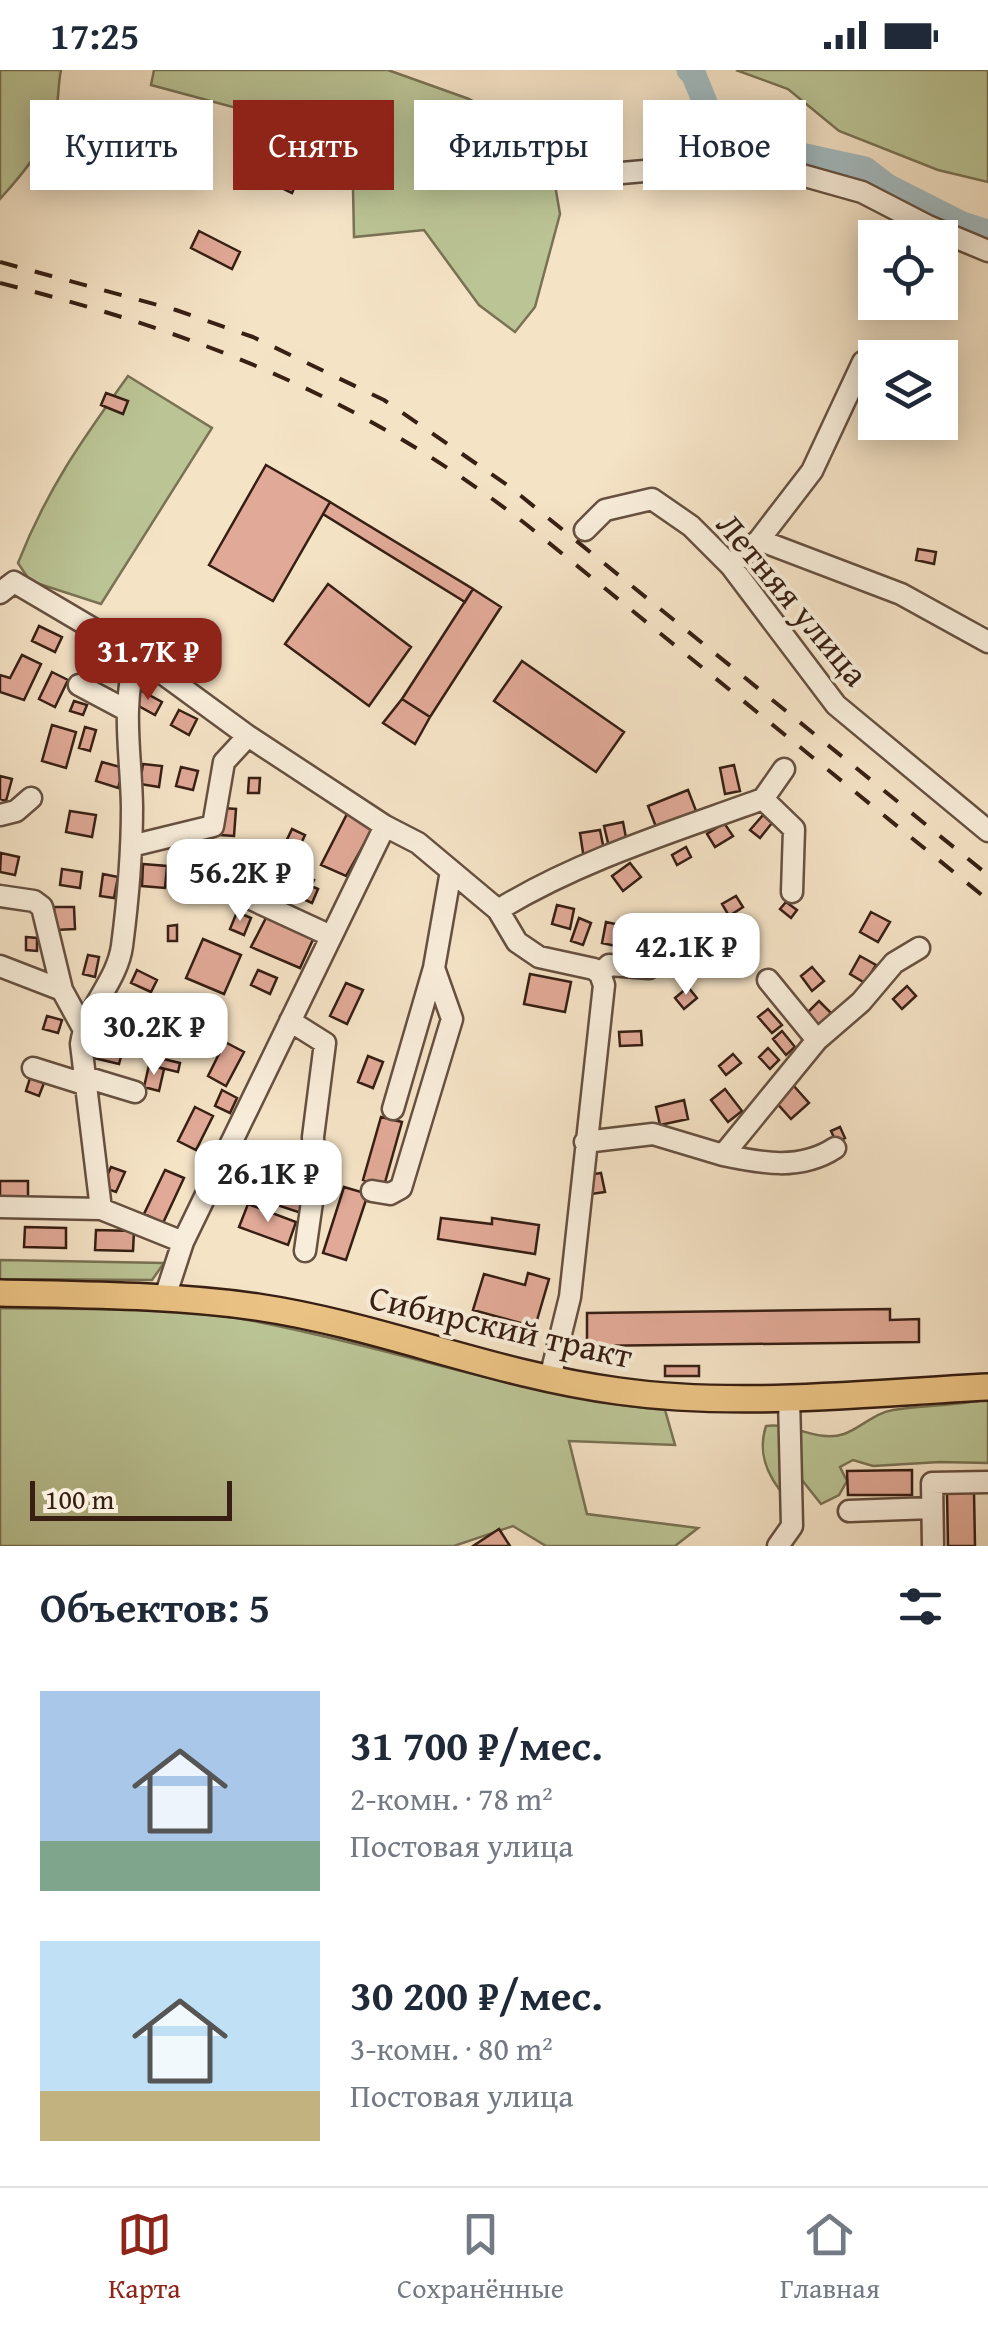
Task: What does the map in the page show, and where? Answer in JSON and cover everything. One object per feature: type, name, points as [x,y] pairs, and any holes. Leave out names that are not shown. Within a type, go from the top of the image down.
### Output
[{"type":"main road","name":"Сибирский тракт","points":[[0,1293],[165,1298],[258,1308],[550,1378],[616,1391],[678,1397],[789,1397],[988,1387]]},
{"type":"street","points":[[623,173],[736,162],[791,172],[862,192],[988,251]]},
{"type":"street","points":[[731,566],[758,540],[812,470],[858,374]]},
{"type":"street","name":"Летняя улица","points":[[585,530],[604,510],[652,499],[690,526],[731,566],[836,706],[988,832]]},
{"type":"street","points":[[758,540],[901,594],[988,642]]},
{"type":"street","points":[[7,588],[82,620],[136,654],[248,736],[385,826],[418,843],[498,910],[517,942],[540,957],[594,969],[600,974],[604,984],[570,1296],[550,1378]]},
{"type":"street","points":[[100,1209],[83,1080],[84,1030],[120,957],[131,846],[127,686],[136,654]]},
{"type":"street","points":[[79,685],[126,710]]},
{"type":"street","points":[[131,846],[212,826],[224,762],[248,736]]},
{"type":"street","points":[[498,910],[542,883],[763,799],[784,769]]},
{"type":"street","points":[[0,815],[16,811],[31,798]]},
{"type":"street","points":[[763,799],[794,828],[792,892]]},
{"type":"street","points":[[165,1298],[183,1242],[385,826]]},
{"type":"street","points":[[246,858],[251,900],[332,936]]},
{"type":"street","points":[[393,1109],[434,968],[451,871]]},
{"type":"street","points":[[0,896],[34,900],[42,907],[62,990],[84,1030]]},
{"type":"street","points":[[723,1155],[817,1040],[861,1002],[894,962],[919,948]]},
{"type":"street","points":[[600,974],[609,965],[649,968]]},
{"type":"street","points":[[0,966],[62,990]]},
{"type":"street","points":[[372,1191],[390,1194],[401,1188],[452,1019],[434,968]]},
{"type":"street","points":[[768,980],[817,1040]]},
{"type":"street","points":[[290,1021],[324,1044],[305,1251]]},
{"type":"street","points":[[33,1068],[135,1092]]},
{"type":"street","points":[[585,1142],[652,1134],[760,1163],[792,1164],[820,1158],[835,1148]]},
{"type":"street","points":[[0,1207],[100,1209],[183,1242]]},
{"type":"street","points":[[781,1534],[792,1526],[789,1397]]},
{"type":"street","points":[[934,1546],[932,1484],[988,1482]]},
{"type":"street","points":[[849,1511],[932,1508]]},
{"type":"green space","points":[[0,70],[61,70],[57,100],[30,100],[30,162],[0,199]]},
{"type":"green space","points":[[154,70],[388,70],[471,100],[414,100],[414,190],[556,190],[560,214],[535,307],[515,332],[479,305],[424,230],[354,237],[353,190],[394,190],[394,100],[233,100],[233,107],[151,85]]},
{"type":"green space","points":[[736,70],[988,70],[988,182],[938,170],[839,131],[788,89]]},
{"type":"green space","points":[[128,376],[212,428],[101,604],[30,581],[18,563],[53,488]]},
{"type":"green space","points":[[0,1260],[164,1263],[152,1280],[0,1279]]},
{"type":"green space","points":[[0,1308],[129,1309],[226,1317],[562,1394],[665,1410],[675,1445],[569,1441],[587,1514],[698,1528],[675,1546],[546,1546],[513,1526],[454,1546],[0,1546]]},
{"type":"green space","points":[[988,1399],[988,1463],[873,1466],[853,1460],[840,1467],[847,1481],[839,1495],[821,1504],[798,1475],[779,1489],[764,1459],[766,1426],[834,1436],[886,1412]]},
{"type":"building","points":[[199,231],[240,252],[232,269],[191,248]]},
{"type":"building","points":[[106,393],[128,401],[123,414],[101,405]]},
{"type":"building","points":[[266,465],[330,502],[273,601],[209,565]]},
{"type":"building","points":[[330,502],[473,589],[465,602],[323,514]]},
{"type":"building","points":[[918,549],[936,552],[934,564],[916,560]]},
{"type":"building","points":[[328,584],[411,647],[369,706],[285,644]]},
{"type":"building","points":[[473,589],[501,607],[430,717],[402,699]]},
{"type":"building","points":[[39,626],[62,637],[55,652],[32,641]]},
{"type":"building","points":[[22,655],[41,664],[24,700],[0,692],[0,675],[10,678]]},
{"type":"building","points":[[111,656],[123,661],[114,680],[102,674]]},
{"type":"building","points":[[522,661],[624,732],[596,772],[494,701]]},
{"type":"building","points":[[52,672],[68,680],[55,707],[39,699]]},
{"type":"building","points":[[140,690],[162,702],[155,715],[135,704]]},
{"type":"building","points":[[402,699],[430,717],[415,744],[383,723]]},
{"type":"building","points":[[74,701],[87,705],[83,715],[70,711]]},
{"type":"building","points":[[179,710],[197,719],[189,735],[171,725]]},
{"type":"building","points":[[52,725],[76,732],[66,768],[42,761]]},
{"type":"building","points":[[85,727],[96,730],[90,751],[79,748]]},
{"type":"building","points":[[102,762],[124,768],[118,788],[96,781]]},
{"type":"building","points":[[143,764],[162,766],[159,787],[140,784]]},
{"type":"building","points":[[734,765],[740,791],[725,794],[720,768]]},
{"type":"building","points":[[181,767],[198,771],[193,790],[176,786]]},
{"type":"building","points":[[0,776],[12,779],[6,801],[0,799]]},
{"type":"building","points":[[249,778],[260,778],[259,793],[248,793]]},
{"type":"building","points":[[688,790],[698,816],[658,832],[648,806]]},
{"type":"building","points":[[223,808],[236,809],[234,836],[220,835]]},
{"type":"building","points":[[70,811],[96,815],[92,837],[66,832]]},
{"type":"building","points":[[347,814],[373,828],[346,876],[321,865]]},
{"type":"building","points":[[763,815],[772,823],[760,838],[750,830]]},
{"type":"building","points":[[623,822],[627,843],[609,847],[604,826]]},
{"type":"building","points":[[724,823],[733,836],[715,847],[707,834]]},
{"type":"building","points":[[292,829],[305,835],[297,852],[284,846]]},
{"type":"building","points":[[600,830],[605,855],[584,859],[580,833]]},
{"type":"building","points":[[686,847],[691,857],[677,865],[672,855]]},
{"type":"building","points":[[1,853],[19,857],[15,875],[0,872]]},
{"type":"building","points":[[214,853],[230,854],[228,874],[212,873]]},
{"type":"building","points":[[630,863],[641,877],[623,891],[612,876]]},
{"type":"building","points":[[143,864],[167,866],[165,888],[142,886]]},
{"type":"building","points":[[62,869],[82,872],[80,888],[60,885]]},
{"type":"building","points":[[299,873],[314,880],[311,886],[318,889],[312,903],[290,893]]},
{"type":"building","points":[[103,874],[118,877],[114,898],[100,896]]},
{"type":"building","points":[[736,896],[743,907],[729,916],[722,904]]},
{"type":"building","points":[[786,902],[797,910],[791,918],[780,909]]},
{"type":"building","points":[[557,905],[574,909],[570,929],[552,924]]},
{"type":"building","points":[[54,907],[74,907],[75,929],[55,930]]},
{"type":"building","points":[[237,912],[251,918],[244,935],[230,929]]},
{"type":"building","points":[[269,912],[316,933],[300,968],[251,947]]},
{"type":"building","points":[[871,912],[890,922],[878,942],[860,932]]},
{"type":"building","points":[[579,918],[591,923],[583,945],[571,941]]},
{"type":"building","points":[[606,922],[629,927],[625,948],[602,943]]},
{"type":"building","points":[[177,925],[177,941],[168,941],[168,926]]},
{"type":"building","points":[[26,937],[37,938],[37,951],[26,950]]},
{"type":"building","points":[[203,939],[241,955],[224,994],[186,978]]},
{"type":"building","points":[[696,945],[705,953],[689,969],[681,959]]},
{"type":"building","points":[[88,955],[99,957],[95,977],[83,974]]},
{"type":"building","points":[[860,956],[876,965],[865,983],[850,974]]},
{"type":"building","points":[[812,967],[824,981],[812,991],[801,976]]},
{"type":"building","points":[[137,970],[157,980],[151,992],[131,983]]},
{"type":"building","points":[[258,970],[277,978],[270,994],[251,985]]},
{"type":"building","points":[[530,974],[571,982],[565,1012],[524,1004]]},
{"type":"building","points":[[346,983],[363,990],[347,1024],[330,1016]]},
{"type":"building","points":[[907,986],[916,996],[902,1009],[893,999]]},
{"type":"building","points":[[688,987],[697,998],[684,1009],[675,998]]},
{"type":"building","points":[[819,1001],[832,1014],[818,1028],[805,1015]]},
{"type":"building","points":[[768,1009],[782,1025],[772,1033],[758,1017]]},
{"type":"building","points":[[47,1016],[62,1020],[58,1033],[43,1029]]},
{"type":"building","points":[[166,1024],[182,1028],[178,1041],[163,1036]]},
{"type":"building","points":[[98,1026],[127,1034],[119,1064],[90,1057]]},
{"type":"building","points":[[641,1031],[642,1045],[620,1046],[619,1032]]},
{"type":"building","points":[[782,1031],[795,1047],[786,1055],[773,1039]]},
{"type":"building","points":[[225,1042],[244,1052],[226,1086],[208,1076]]},
{"type":"building","points":[[768,1048],[779,1060],[770,1069],[759,1057]]},
{"type":"building","points":[[733,1054],[741,1063],[726,1075],[719,1066]]},
{"type":"building","points":[[151,1056],[180,1063],[178,1072],[149,1065]]},
{"type":"building","points":[[368,1056],[383,1062],[373,1088],[358,1082]]},
{"type":"building","points":[[149,1065],[164,1069],[159,1091],[144,1087]]},
{"type":"building","points":[[30,1078],[44,1083],[39,1096],[26,1091]]},
{"type":"building","points":[[793,1085],[809,1103],[791,1119],[775,1101]]},
{"type":"building","points":[[725,1089],[742,1111],[728,1122],[711,1100]]},
{"type":"building","points":[[222,1090],[237,1098],[230,1113],[215,1106]]},
{"type":"building","points":[[684,1100],[688,1119],[660,1125],[656,1107]]},
{"type":"building","points":[[195,1107],[213,1116],[196,1150],[178,1141]]},
{"type":"building","points":[[381,1117],[402,1122],[384,1186],[363,1180]]},
{"type":"building","points":[[840,1127],[845,1138],[836,1142],[831,1131]]},
{"type":"building","points":[[283,1145],[311,1154],[304,1177],[276,1168]]},
{"type":"building","points":[[111,1167],[125,1172],[116,1192],[102,1187]]},
{"type":"building","points":[[165,1170],[184,1178],[163,1223],[144,1214]]},
{"type":"building","points":[[601,1173],[605,1192],[591,1194],[588,1175]]},
{"type":"building","points":[[263,1175],[311,1191],[304,1214],[256,1198]]},
{"type":"building","points":[[0,1181],[28,1181],[28,1199],[0,1199]]},
{"type":"building","points":[[344,1187],[368,1194],[346,1260],[323,1253]]},
{"type":"building","points":[[248,1204],[296,1222],[288,1245],[239,1227]]},
{"type":"building","points":[[441,1218],[492,1224],[492,1218],[539,1225],[535,1254],[438,1239]]},
{"type":"building","points":[[25,1227],[66,1228],[66,1248],[24,1247]]},
{"type":"building","points":[[96,1230],[134,1231],[133,1251],[95,1250]]},
{"type":"building","points":[[528,1273],[549,1279],[535,1327],[473,1310],[484,1274],[525,1285]]},
{"type":"building","points":[[890,1309],[890,1320],[919,1319],[919,1342],[587,1346],[587,1313]]},
{"type":"building","points":[[665,1366],[699,1366],[699,1376],[665,1376]]},
{"type":"building","points":[[912,1470],[912,1495],[848,1495],[847,1471]]},
{"type":"building","points":[[974,1492],[975,1546],[948,1546],[947,1493]]},
{"type":"building","points":[[499,1529],[510,1546],[473,1546]]},
{"type":"waterway","points":[[689,70],[719,137],[865,169],[887,186],[962,224],[988,232]]},
{"type":"railway","points":[[0,262],[176,310],[253,337],[384,400],[510,487],[988,875]]},
{"type":"railway","points":[[0,283],[211,348],[277,375],[404,441],[527,525],[988,900]]}]
